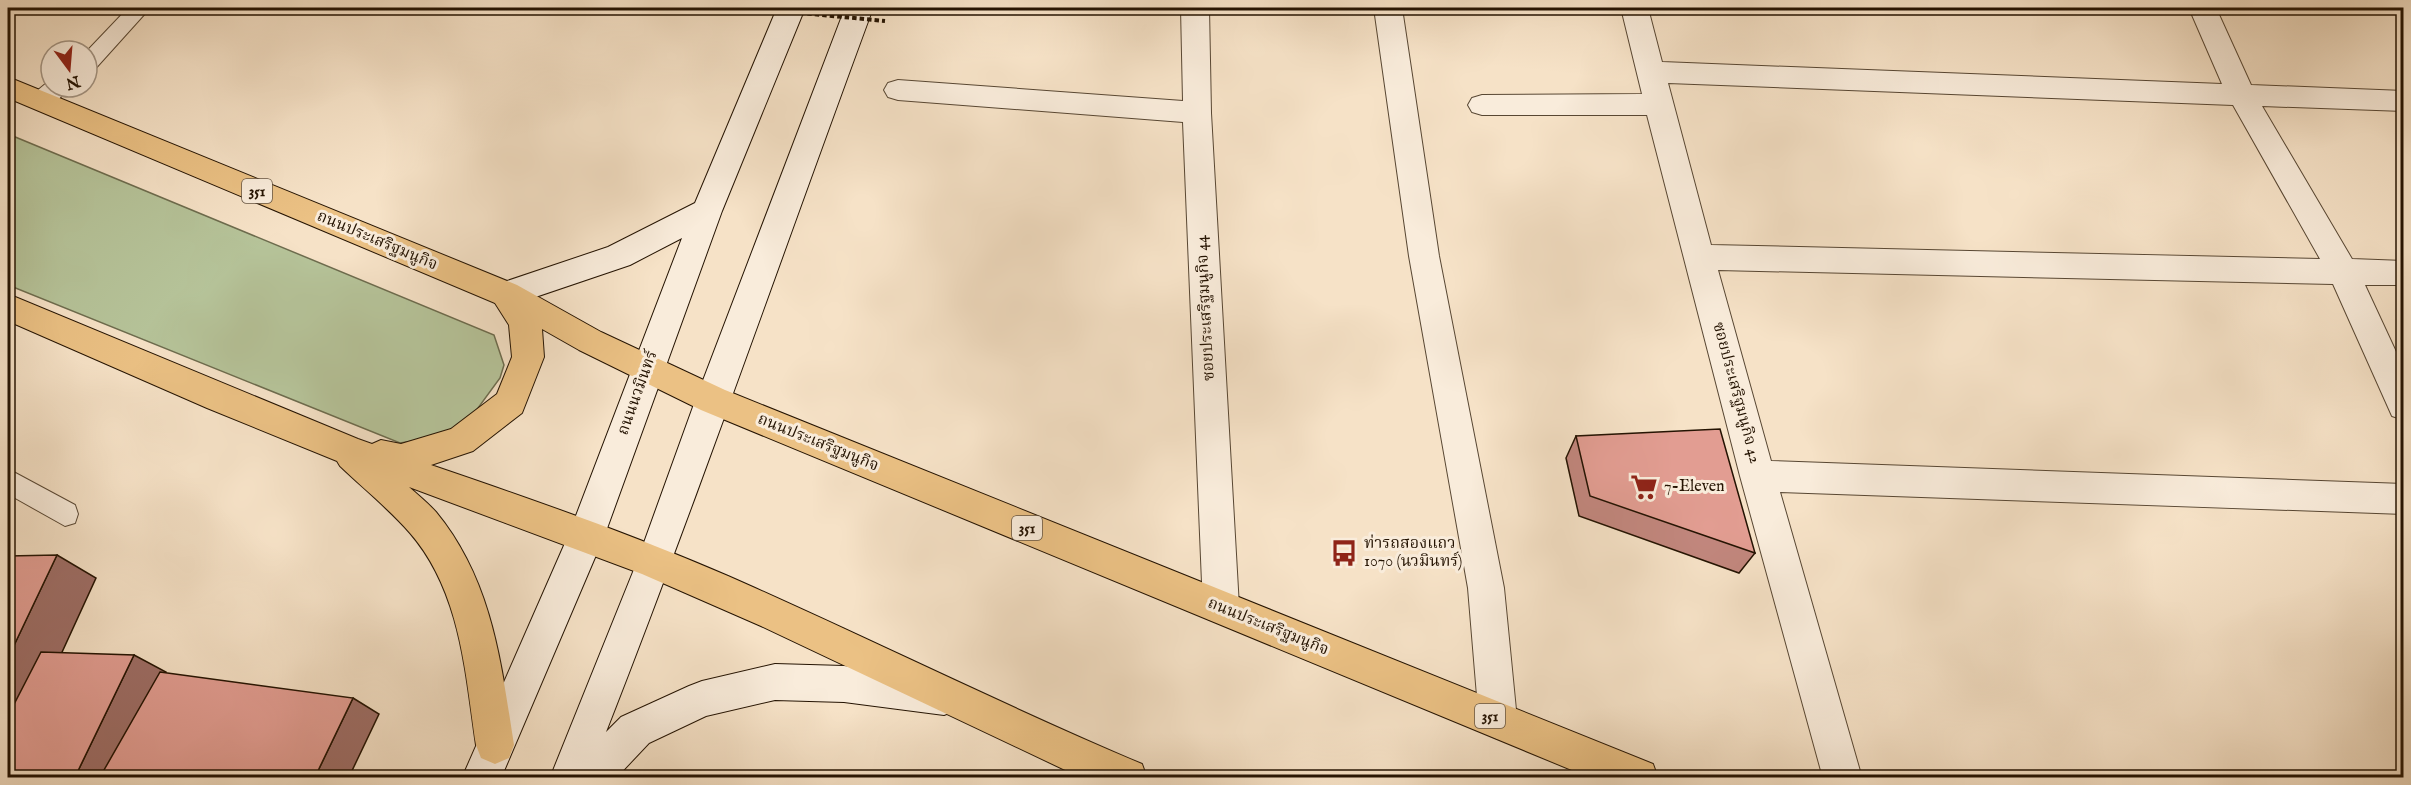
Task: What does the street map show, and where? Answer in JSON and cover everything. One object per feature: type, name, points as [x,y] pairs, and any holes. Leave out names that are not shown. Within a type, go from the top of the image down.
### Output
[{"type":"main road","name":"ถนนประเสริฐมนูกิจ","points":[[8,87],[39,92]]},
{"type":"main road","name":"ถนนประเสริฐมนูกิจ","points":[[60,99],[506,294],[590,341],[713,400],[1638,777]]},
{"type":"main road","points":[[344,448],[401,459],[461,441],[510,403],[528,357],[525,323],[506,294]]},
{"type":"main road","points":[[8,307],[344,448],[587,534],[747,601],[1104,773]]},
{"type":"main road","points":[[344,448],[423,523],[453,567],[469,605],[480,645],[488,761]]},
{"type":"street","points":[[569,777],[655,562],[859,8]]},
{"type":"street","name":"ซอยประเสริฐมนูกิจ 44","points":[[1195,8],[1197,113],[1221,608]]},
{"type":"street","points":[[1388,8],[1424,256],[1486,588],[1498,720]]},
{"type":"street","name":"ซอยประเสริฐมนูกิจ 42","points":[[1635,8],[1674,166],[1757,476],[1843,777]]},
{"type":"street","points":[[2203,8],[2242,96],[2343,271],[2403,406]]},
{"type":"street","name":"ถนนนวมินทร์","points":[[488,761],[587,534],[781,9]]},
{"type":"street","points":[[1651,72],[2403,101]]},
{"type":"street","points":[[898,90],[1197,113]]},
{"type":"street","points":[[1482,105],[1658,104]]},
{"type":"street","points":[[506,294],[619,256],[707,211]]},
{"type":"street","points":[[1700,257],[2403,273]]},
{"type":"street","points":[[1757,476],[2403,499]]},
{"type":"street","points":[[588,777],[635,730],[702,699],[775,682],[844,684],[951,699]]},
{"type":"lane","points":[[99,51],[140,8]]},
{"type":"lane","points":[[8,481],[65,514]]},
{"type":"path","points":[[781,9],[885,21]]},
{"type":"green space","points":[[8,134],[494,335],[504,365],[500,378],[470,419],[446,436],[400,443],[8,285]]},
{"type":"building","name":"7-Eleven","points":[[1720,429],[1755,553],[1590,496],[1576,436]]},
{"type":"building","points":[[57,555],[8,658],[8,556]]},
{"type":"building","points":[[41,652],[134,655],[75,777],[8,777],[8,716]]},
{"type":"building","points":[[160,672],[353,698],[315,777],[100,777]]},
{"type":"place","name":"7-Eleven","points":[[1644,487]]},
{"type":"place","name":"ท่ารถสองแถว 1070 (นวมินทร์)","points":[[1344,553]]}]
